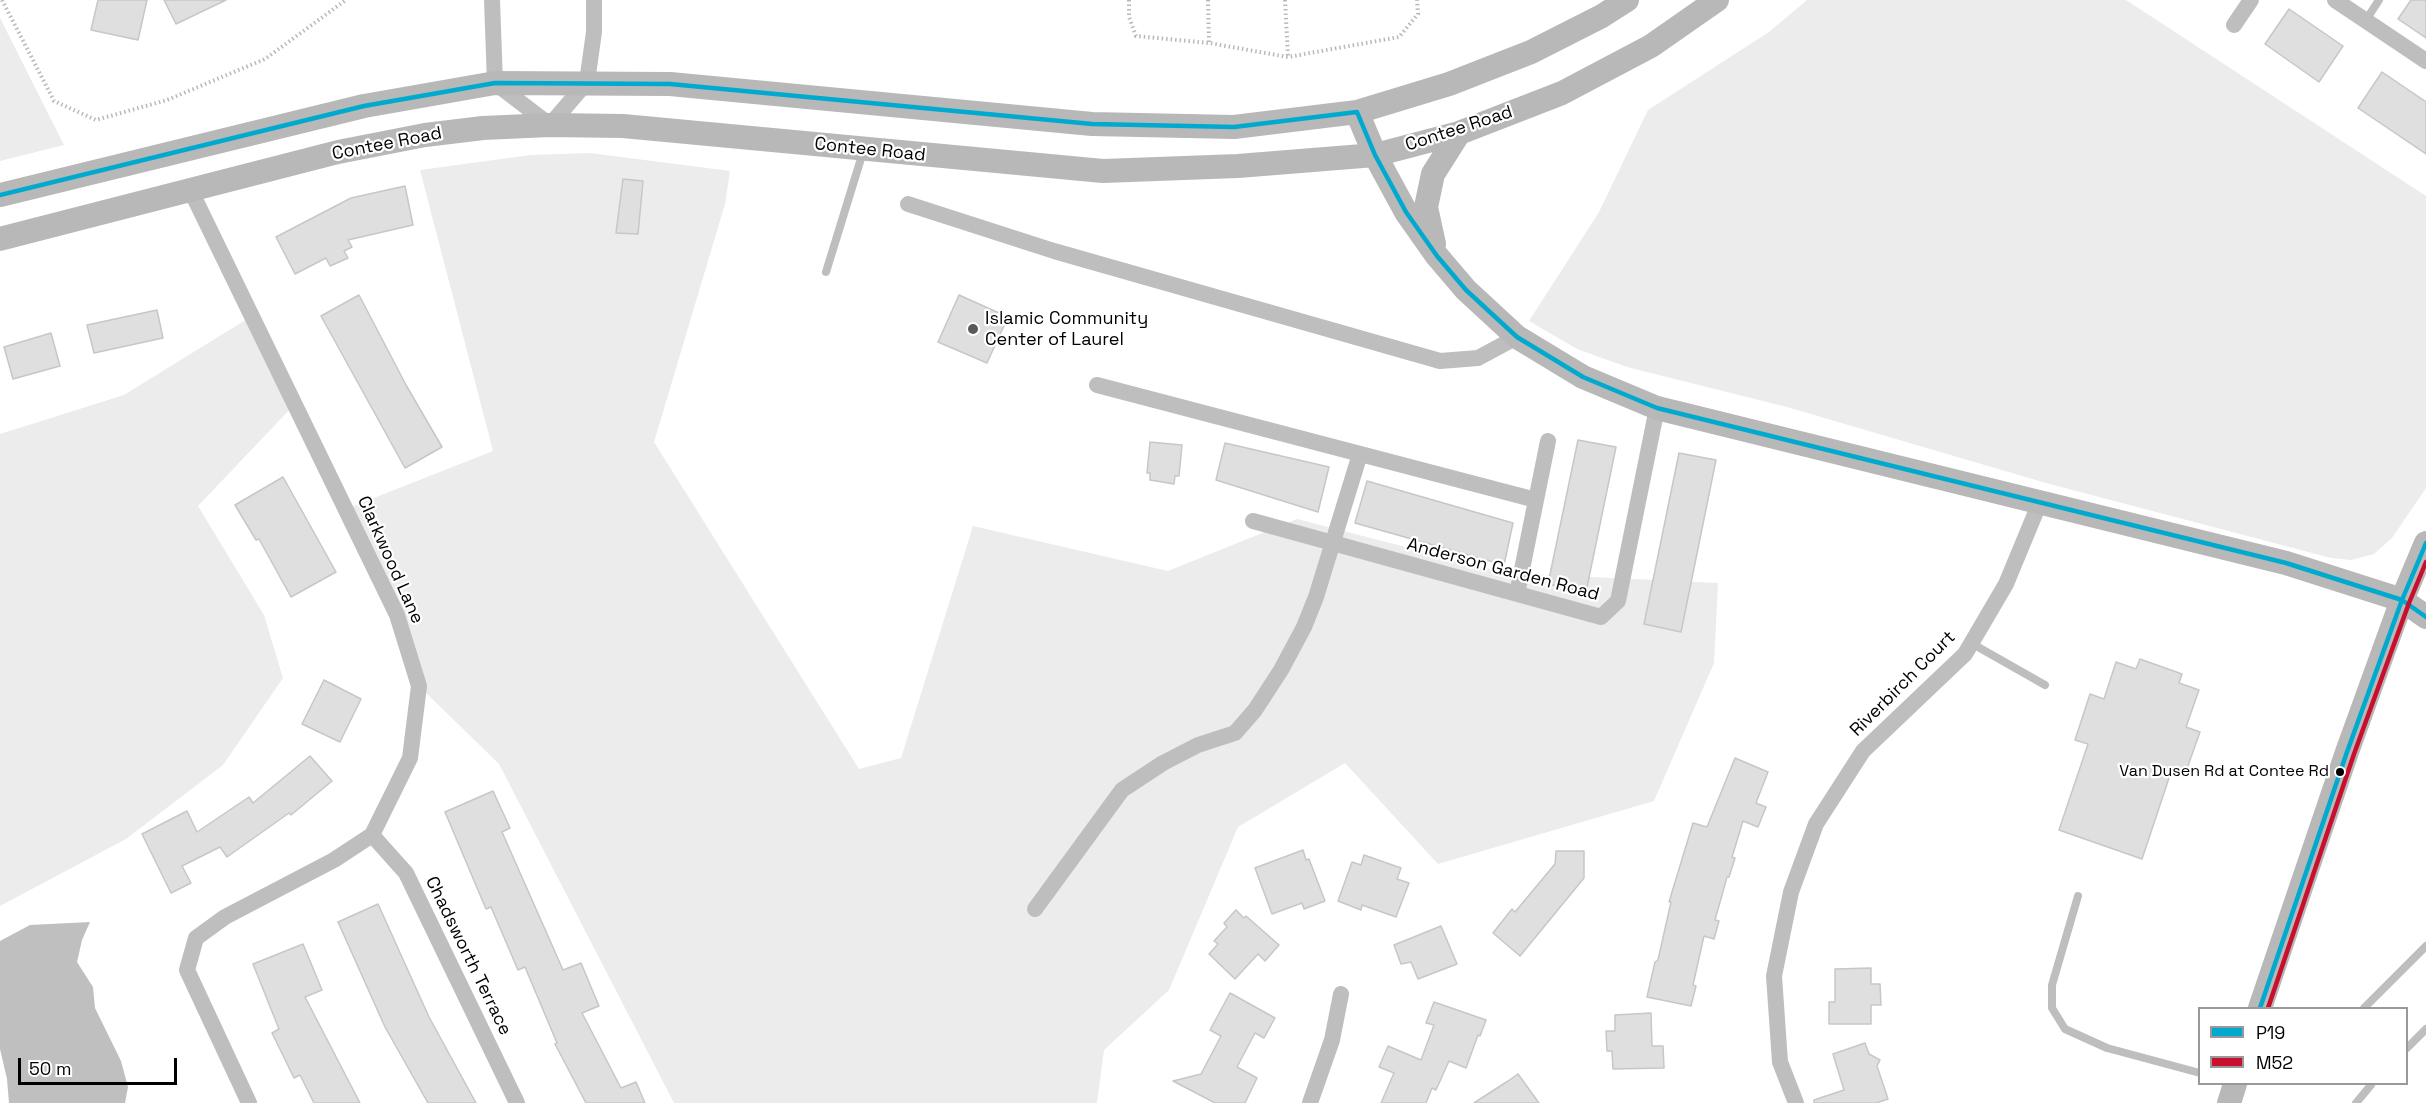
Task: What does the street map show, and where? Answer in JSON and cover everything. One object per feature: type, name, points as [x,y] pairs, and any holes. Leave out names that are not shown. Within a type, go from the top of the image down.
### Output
[{"type":"street","points":[[492,0],[495,83]]},
{"type":"street","points":[[495,83],[550,125],[587,82],[594,32],[594,0]]},
{"type":"street","points":[[0,195],[364,106],[495,83],[670,84],[1092,124],[1234,128],[1357,112],[1449,84],[1531,52],[1602,16],[1627,0]]},
{"type":"street","name":"Contee Road","points":[[0,239],[338,152],[424,135],[483,128],[550,125],[623,126],[1102,171],[1238,166],[1375,155],[1459,133],[1562,93],[1651,46],[1716,0]]},
{"type":"street","points":[[2234,26],[2251,0]]},
{"type":"street","points":[[2335,0],[2426,61]]},
{"type":"street","points":[[1357,112],[1375,155],[1406,212],[1437,256],[1466,290],[1517,337],[1582,377],[1657,408],[2286,563],[2402,600],[2426,617]]},
{"type":"street","points":[[1437,256],[1426,207],[1433,174],[1459,133]]},
{"type":"street","name":"Clarkwood Lane","points":[[191,191],[397,615],[419,686],[410,758],[372,834],[334,860],[225,916],[195,938],[188,970],[249,1103]]},
{"type":"street","points":[[908,204],[1054,251],[1440,361],[1478,358],[1517,337]]},
{"type":"street","points":[[1096,385],[1536,500]]},
{"type":"street","name":"Anderson Garden Road","points":[[1253,521],[1601,617],[1618,601],[1657,408]]},
{"type":"street","points":[[1517,594],[1548,441]]},
{"type":"street","points":[[1035,909],[1122,790],[1163,763],[1197,745],[1235,733],[1255,710],[1304,627],[1360,454]]},
{"type":"street","name":"Riverbirch Court","points":[[1796,1103],[1780,1062],[1774,976],[1791,892],[1816,824],[1863,751],[1965,654],[2006,584],[2040,502]]},
{"type":"street","points":[[2260,1007],[2347,752],[2402,600],[2426,543]]},
{"type":"street","name":"Chadsworth Terrace","points":[[372,834],[406,873],[517,1103]]},
{"type":"street","points":[[1310,1103],[1332,1040],[1341,994]]},
{"type":"lane","points":[[2366,20],[2379,0]]},
{"type":"lane","points":[[826,272],[863,150]]},
{"type":"lane","points":[[1971,643],[2045,685]]},
{"type":"lane","points":[[2078,896],[2052,985],[2052,1008],[2065,1029],[2107,1048],[2198,1073]]},
{"type":"lane","points":[[2365,1007],[2426,946]]},
{"type":"lane","points":[[2408,1047],[2425,1031]]},
{"type":"lane","points":[[2356,1103],[2370,1085]]},
{"type":"path","points":[[2,0],[54,101],[96,120],[167,100],[265,59],[346,0]]},
{"type":"path","points":[[1129,0],[1129,17],[1136,36],[1209,43],[1287,57],[1398,37],[1418,14],[1417,0]]},
{"type":"path","points":[[1208,0],[1209,43]]},
{"type":"path","points":[[1285,0],[1287,57]]},
{"type":"shaded area","points":[[1807,0],[2126,0],[2426,196],[2426,488],[2392,538],[2374,554],[2351,560],[2331,558],[2046,483],[1787,407],[1627,367],[1577,349],[1529,321],[1599,212],[1648,110],[1769,32]]},
{"type":"shaded area","points":[[0,18],[64,145],[0,161]]},
{"type":"shaded area","points":[[590,153],[730,171],[725,204],[654,442],[859,769],[901,758],[973,526],[1168,571],[1297,519],[1506,573],[1718,583],[1714,663],[1654,801],[1438,864],[1345,763],[1238,827],[1169,990],[1104,1050],[1097,1103],[674,1103],[499,764],[419,686],[346,509],[493,451],[420,170],[531,155]]},
{"type":"shaded area","points":[[252,316],[295,404],[198,506],[264,615],[283,678],[223,765],[126,839],[0,906],[0,434],[124,395]]},
{"type":"shaded area","points":[[90,922],[82,940],[77,962],[93,987],[95,1008],[121,1061],[128,1087],[125,1103],[9,1103],[7,1079],[0,1049],[0,941],[30,925]]},
{"type":"building","points":[[98,0],[147,0],[138,40],[91,30]]},
{"type":"building","points":[[164,0],[226,0],[176,24]]},
{"type":"building","points":[[2411,0],[2426,0],[2426,38],[2398,19]]},
{"type":"building","points":[[2289,9],[2343,46],[2319,82],[2265,44]]},
{"type":"building","points":[[2382,72],[2426,102],[2426,154],[2358,108]]},
{"type":"building","points":[[623,179],[643,181],[638,234],[616,233]]},
{"type":"building","points":[[405,186],[413,225],[348,240],[352,247],[344,251],[348,258],[330,266],[326,258],[295,274],[276,237],[351,198]]},
{"type":"building","points":[[359,295],[406,385],[442,447],[405,468],[321,316]]},
{"type":"building","name":"Islamic Community Center of Laurel","points":[[959,295],[1008,317],[987,363],[938,342]]},
{"type":"building","points":[[157,310],[163,338],[94,353],[87,325]]},
{"type":"building","points":[[51,333],[60,366],[13,379],[4,347]]},
{"type":"building","points":[[1578,440],[1616,447],[1586,592],[1548,584]]},
{"type":"building","points":[[1150,442],[1182,445],[1179,476],[1175,476],[1174,484],[1150,480],[1150,473],[1147,473]]},
{"type":"building","points":[[1225,443],[1329,467],[1318,512],[1216,480]]},
{"type":"building","points":[[1679,453],[1716,460],[1681,632],[1644,624]]},
{"type":"building","points":[[283,477],[336,572],[291,597],[259,539],[256,540],[235,505]]},
{"type":"building","points":[[1367,481],[1513,523],[1504,565],[1355,523]]},
{"type":"building","points":[[2140,659],[2182,674],[2179,683],[2199,690],[2186,727],[2200,732],[2184,777],[2171,772],[2142,859],[2059,830],[2088,744],[2075,740],[2090,694],[2104,699],[2116,662],[2136,669]]},
{"type":"building","points":[[324,680],[361,699],[340,742],[302,724]]},
{"type":"building","points":[[310,756],[332,781],[291,815],[289,813],[227,857],[220,847],[182,866],[191,883],[171,893],[142,834],[187,811],[197,832],[249,797],[253,803]]},
{"type":"building","points":[[1735,758],[1768,772],[1756,803],[1766,807],[1758,827],[1743,821],[1732,857],[1735,858],[1715,920],[1719,921],[1714,939],[1704,936],[1693,985],[1696,986],[1691,1006],[1647,997],[1655,962],[1658,960],[1671,902],[1669,902],[1693,823],[1707,827]]},
{"type":"building","points":[[493,791],[510,828],[502,832],[563,970],[581,963],[599,1006],[582,1013],[621,1088],[636,1082],[645,1103],[586,1103],[555,1044],[557,1043],[525,967],[518,970],[491,907],[486,909],[445,812]]},
{"type":"building","points":[[1303,850],[1306,860],[1309,859],[1325,901],[1304,909],[1302,903],[1272,914],[1255,868]]},
{"type":"building","points":[[1556,851],[1584,851],[1584,878],[1520,956],[1493,933],[1512,909],[1515,912],[1555,864]]},
{"type":"building","points":[[1364,855],[1401,868],[1397,879],[1409,883],[1396,917],[1362,905],[1361,910],[1338,901],[1352,862],[1361,865]]},
{"type":"building","points":[[378,904],[429,1017],[476,1103],[428,1103],[385,1027],[338,922]]},
{"type":"building","points":[[1236,910],[1279,945],[1265,961],[1258,954],[1235,979],[1209,954],[1218,944],[1214,941],[1227,927],[1224,923]]},
{"type":"building","points":[[1441,926],[1457,964],[1418,979],[1411,962],[1401,964],[1394,945]]},
{"type":"building","points":[[303,944],[322,990],[305,997],[360,1103],[314,1103],[300,1075],[294,1078],[272,1033],[279,1029],[253,964]]},
{"type":"building","points":[[1871,968],[1871,984],[1880,984],[1881,1005],[1871,1005],[1871,1024],[1829,1024],[1829,1002],[1835,1002],[1835,969]]},
{"type":"building","points":[[1230,993],[1275,1018],[1264,1038],[1255,1033],[1237,1067],[1257,1078],[1245,1103],[1215,1103],[1173,1081],[1201,1074],[1221,1036],[1210,1030]]},
{"type":"building","points":[[1434,1002],[1486,1020],[1466,1068],[1449,1061],[1436,1090],[1432,1088],[1426,1103],[1381,1103],[1394,1073],[1379,1067],[1388,1046],[1421,1060],[1434,1025],[1426,1023]]},
{"type":"building","points":[[1651,1013],[1652,1046],[1663,1046],[1664,1068],[1613,1069],[1612,1051],[1607,1051],[1606,1031],[1615,1031],[1615,1015]]},
{"type":"building","points":[[1865,1043],[1869,1054],[1880,1060],[1877,1066],[1888,1099],[1876,1103],[1814,1103],[1814,1100],[1844,1090],[1833,1054]]},
{"type":"building","points":[[1518,1074],[1539,1103],[1474,1103],[1508,1081]]},
{"type":"transit line","name":"P19","points":[[0,195],[364,106],[495,83],[670,84],[1092,124],[1234,127],[1357,112],[1375,155],[1406,212],[1437,256],[1466,290],[1517,337],[1583,377],[1657,408],[2286,563],[2402,600],[2426,617]]},
{"type":"transit line","name":"P19","points":[[2260,1007],[2347,752],[2402,600],[2426,543]]},
{"type":"transit line","name":"M52","points":[[2268,1007],[2354,754],[2426,562]]},
{"type":"place","name":"Islamic Community Center of Laurel","points":[[973,329]]},
{"type":"place","name":"Van Dusen Rd at Contee Rd","points":[[2340,772]]}]
